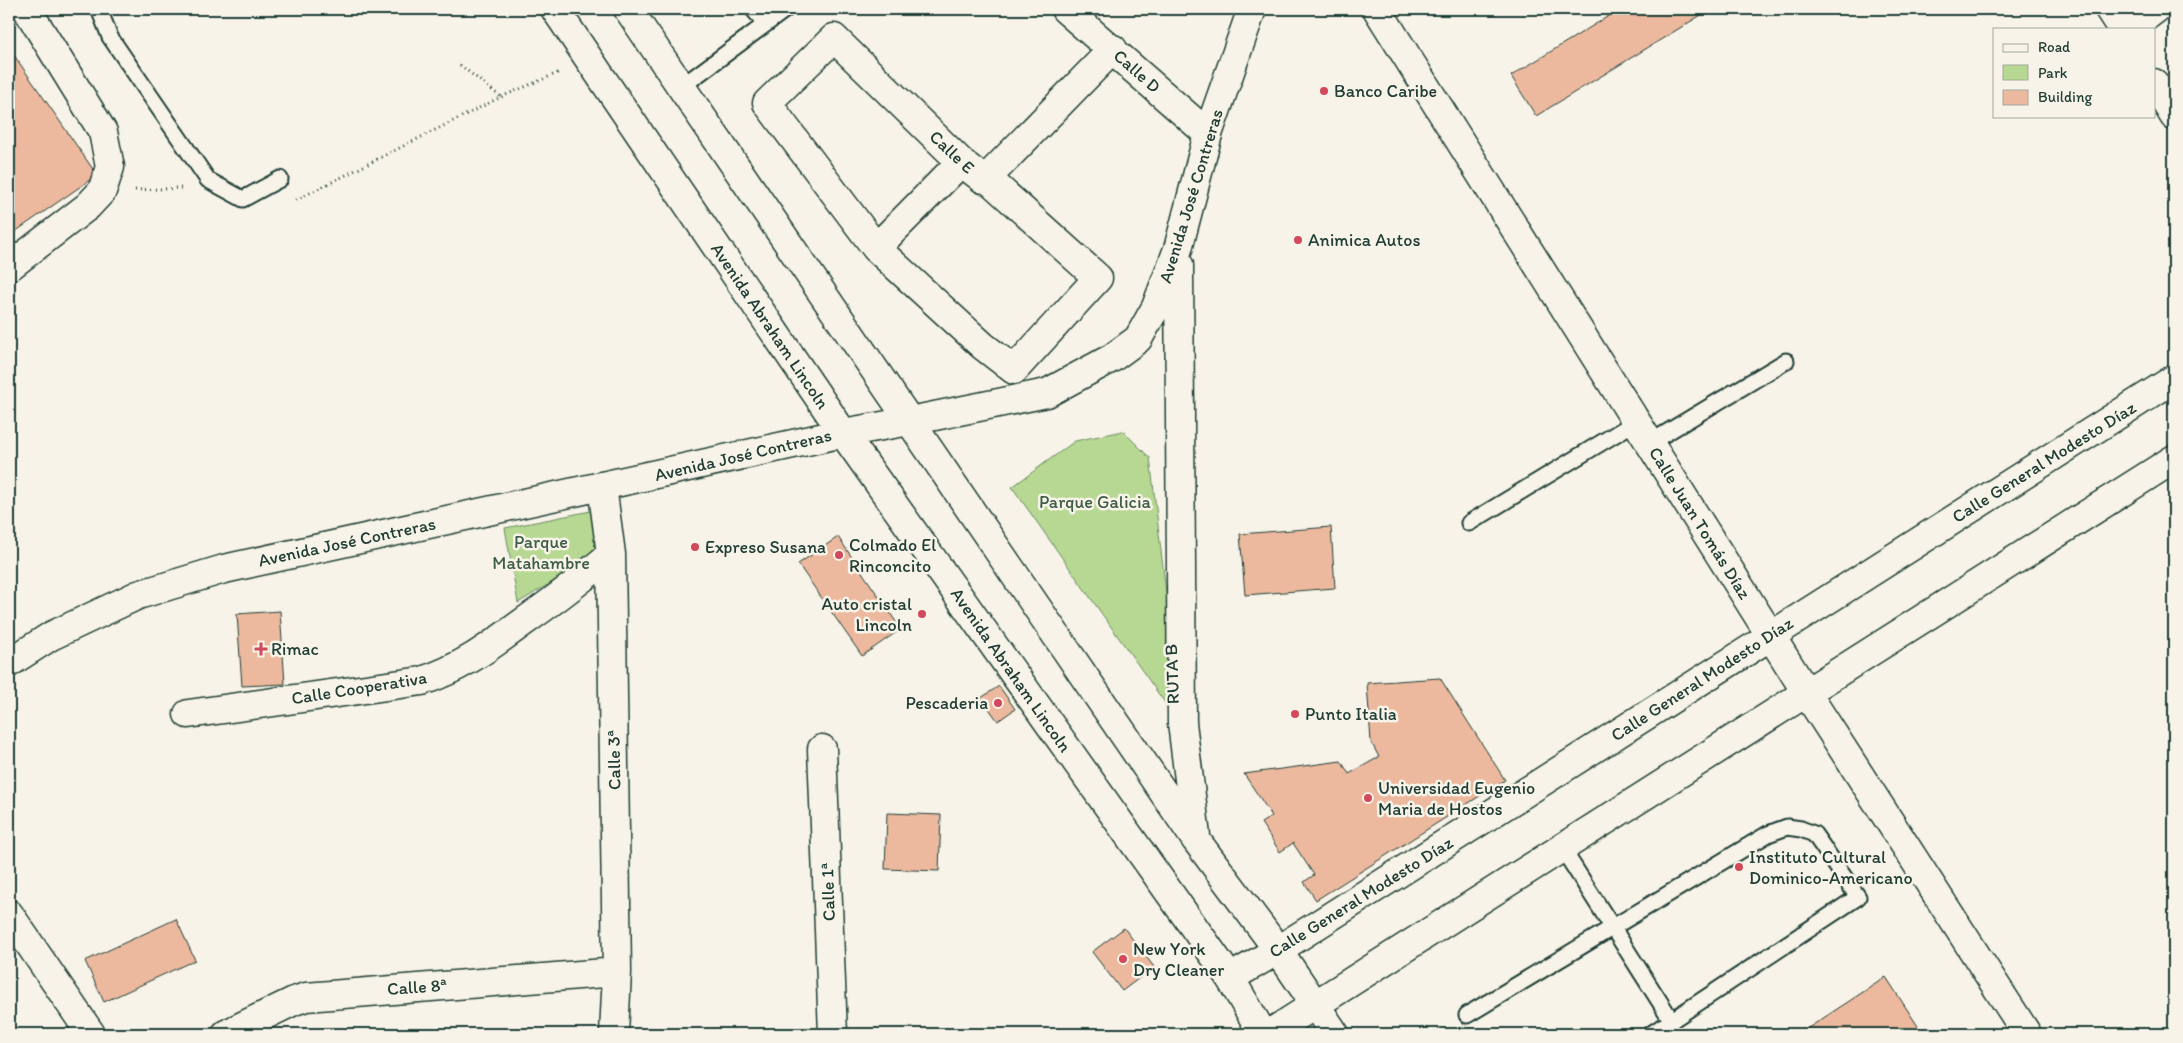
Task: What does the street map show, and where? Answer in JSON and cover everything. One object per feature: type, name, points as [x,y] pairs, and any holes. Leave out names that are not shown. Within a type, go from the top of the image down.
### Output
[{"type":"street","points":[[9,267],[88,206],[102,191],[110,167],[103,132],[27,9]]},
{"type":"street","name":"Avenida Abraham Lincoln","points":[[555,9],[842,432],[1230,978],[1263,1034]]},
{"type":"street","points":[[628,9],[1196,840],[1278,950],[1335,1034]]},
{"type":"street","name":"Calle D","points":[[1065,9],[1208,134]]},
{"type":"street","name":"Avenida José Contreras","points":[[9,662],[50,636],[138,595],[224,569],[842,432],[910,421],[1047,393],[1112,358],[1138,339],[1156,307],[1178,261],[1208,134],[1252,9]]},
{"type":"street","name":"Calle Juan Tomás Díaz","points":[[1377,9],[1644,432],[1770,636],[2027,1034]]},
{"type":"street","points":[[2109,9],[2121,28]]},
{"type":"street","points":[[2130,28],[2156,9]]},
{"type":"street","name":"Calle E","points":[[876,248],[767,102],[834,38],[961,162],[980,178],[987,178],[1113,49]]},
{"type":"street","points":[[2156,86],[2174,116]]},
{"type":"street","points":[[961,162],[876,248],[983,346],[1014,370],[1098,278],[987,178]]},
{"type":"street","points":[[1178,261],[1182,723],[1196,840]]},
{"type":"street","name":"Calle General Modesto Díaz","points":[[1230,978],[1278,950],[2174,379]]},
{"type":"street","points":[[1269,1034],[1316,1006],[2174,458]]},
{"type":"street","name":"Calle 3ª","points":[[602,486],[611,554],[617,972],[614,1034]]},
{"type":"street","name":"Calle Cooperativa","points":[[188,714],[407,683],[440,675],[478,656],[576,584],[611,554]]},
{"type":"street","name":"Calle 1ª","points":[[822,750],[833,1034]]},
{"type":"street","points":[[9,914],[91,1034]]},
{"type":"street","name":"Calle 8ª","points":[[226,1034],[306,997],[617,972]]},
{"type":"lane","points":[[99,9],[110,36],[208,180],[244,199],[280,178]]},
{"type":"lane","points":[[753,9],[766,24]]},
{"type":"lane","points":[[681,87],[786,9]]},
{"type":"lane","points":[[1469,523],[1786,361]]},
{"type":"lane","points":[[1467,1015],[1768,834],[1787,827],[1801,828],[1814,834],[1858,897],[1651,1034]]},
{"type":"lane","points":[[1196,840],[1327,1034]]},
{"type":"lane","points":[[1562,848],[1672,1021]]},
{"type":"path","points":[[287,204],[501,97],[589,59]]},
{"type":"path","points":[[460,65],[501,97]]},
{"type":"path","points":[[102,191],[186,188]]},
{"type":"green space","name":"Parque Galicia","points":[[1123,431],[1150,458],[1177,685],[1170,710],[1012,487],[1075,441]]},
{"type":"green space","name":"Parque Matahambre","points":[[591,511],[596,522],[599,546],[588,560],[518,603],[505,528]]},
{"type":"building","points":[[1620,9],[1711,9],[1536,116],[1511,76]]},
{"type":"building","points":[[9,48],[97,175],[9,236]]},
{"type":"building","points":[[1331,527],[1335,588],[1245,595],[1240,534]]},
{"type":"building","points":[[838,537],[901,629],[862,656],[798,564]]},
{"type":"building","name":"Rimac","points":[[280,611],[285,684],[242,686],[237,614]]},
{"type":"building","name":"Universidad Eugenio Maria de Hostos","points":[[1440,678],[1505,780],[1316,900],[1304,882],[1314,875],[1293,843],[1280,852],[1261,823],[1272,816],[1244,774],[1341,761],[1349,774],[1379,757],[1371,742],[1367,683]]},
{"type":"building","name":"Pescaderia","points":[[999,686],[1015,709],[998,721],[981,698]]},
{"type":"building","points":[[887,813],[941,815],[939,871],[885,869]]},
{"type":"building","points":[[176,919],[195,960],[104,1002],[85,961]]},
{"type":"building","name":"New York Dry Cleaner","points":[[1124,928],[1154,967],[1122,991],[1092,952]]},
{"type":"building","points":[[1886,977],[1923,1034],[1799,1034]]},
{"type":"place","name":"Banco Caribe","points":[[1324,91]]},
{"type":"place","name":"Animica Autos","points":[[1298,240]]},
{"type":"place","name":"Expreso Susana","points":[[695,547]]},
{"type":"place","name":"Colmado El Rinconcito","points":[[839,555]]},
{"type":"place","name":"Auto cristal Lincoln","points":[[922,614]]},
{"type":"place","name":"Rimac","points":[[261,649]]},
{"type":"place","name":"Pescaderia","points":[[998,703]]},
{"type":"place","name":"Punto Italia","points":[[1295,714]]},
{"type":"place","name":"Universidad Eugenio Maria de Hostos","points":[[1368,798]]},
{"type":"place","name":"Instituto Cultural Dominico-Americano","points":[[1739,867]]},
{"type":"place","name":"New York Dry Cleaner","points":[[1123,959]]}]
